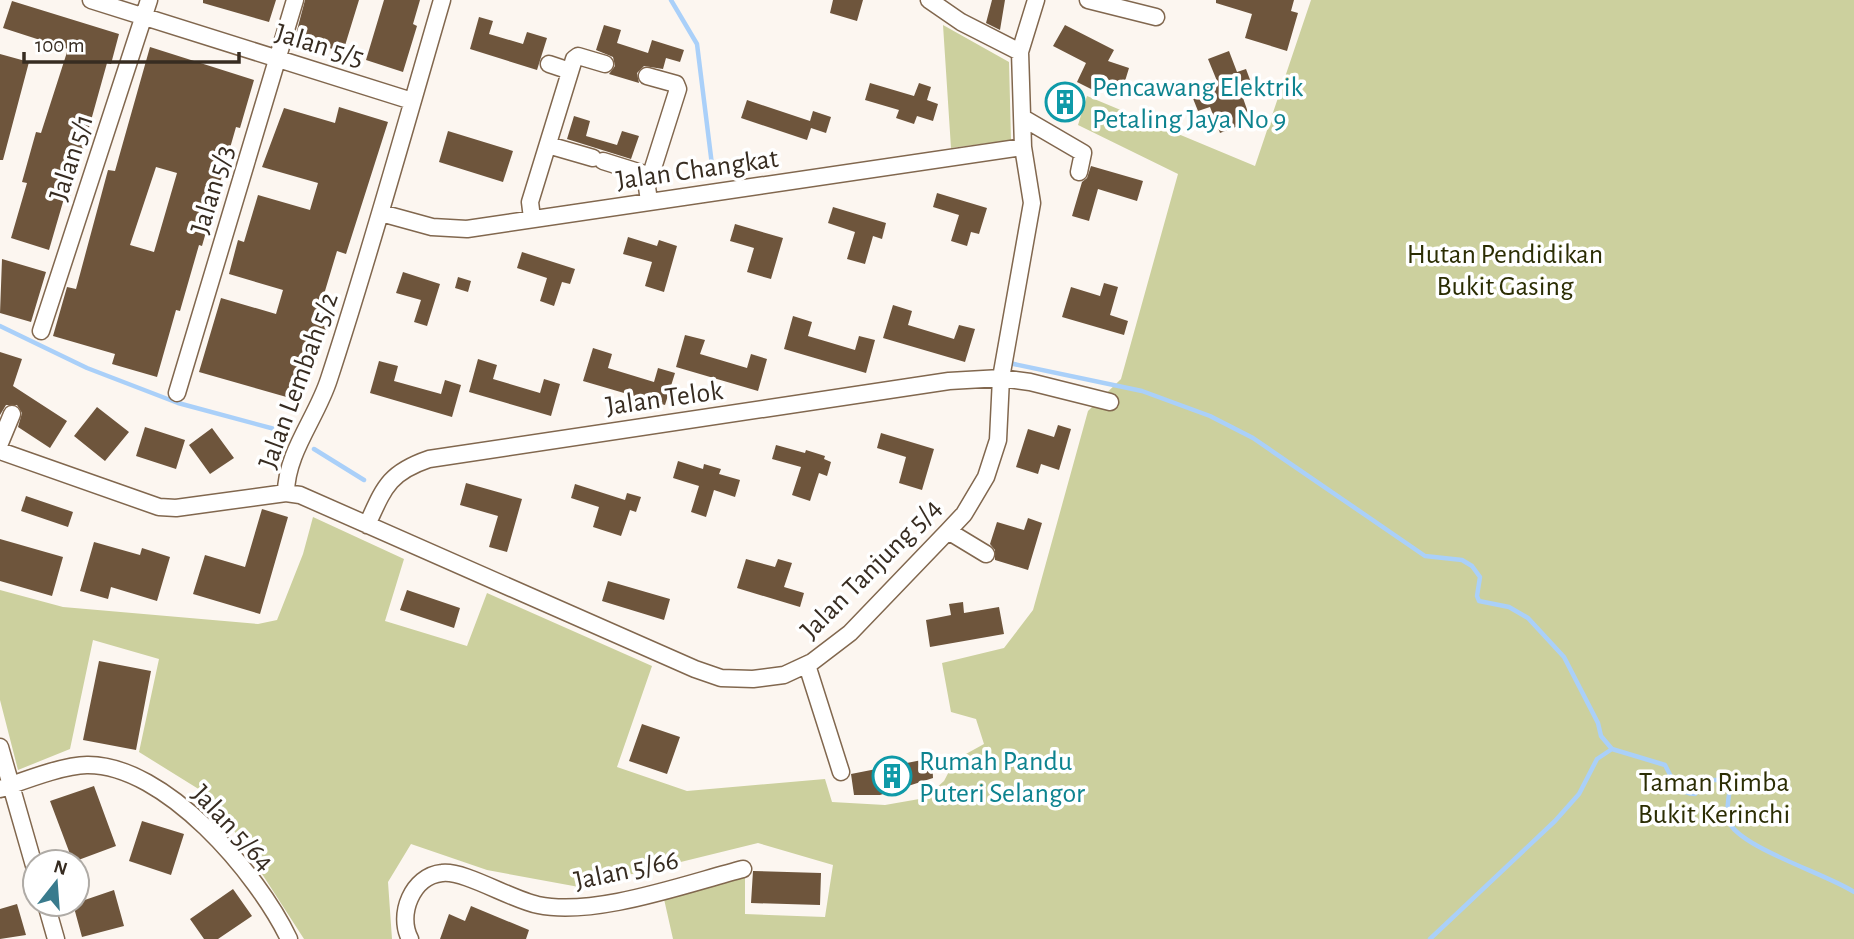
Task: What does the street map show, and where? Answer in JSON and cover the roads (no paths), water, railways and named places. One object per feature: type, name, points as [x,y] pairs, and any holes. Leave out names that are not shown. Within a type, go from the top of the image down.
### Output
[{"type":"street","name":"Jalan 5/5","points":[[91,0],[412,101]]},
{"type":"street","name":"Jalan 5/1","points":[[41,331],[149,0]]},
{"type":"street","name":"Jalan 5/3","points":[[177,393],[295,0]]},
{"type":"street","name":"Jalan Lembah 5/2","points":[[0,451],[159,507],[286,493],[286,483],[298,450],[328,383],[381,213],[442,0]]},
{"type":"street","points":[[929,0],[985,36],[1020,52]]},
{"type":"street","name":"Jalan Tanjung 5/4","points":[[286,493],[300,495],[722,678],[753,680],[783,675],[807,665],[850,633],[948,531],[964,513],[986,477],[998,440],[1001,378],[1032,203],[1023,147],[1020,52],[1036,0]]},
{"type":"street","points":[[1088,0],[1156,17]]},
{"type":"street","points":[[532,218],[530,202],[570,71],[578,56],[605,64]]},
{"type":"street","points":[[549,64],[570,71]]},
{"type":"street","points":[[647,76],[676,84],[678,89],[647,187],[649,201]]},
{"type":"street","points":[[1023,118],[1083,153],[1079,172]]},
{"type":"street","points":[[548,145],[650,176]]},
{"type":"street","name":"Jalan Changkat","points":[[381,213],[451,230],[1023,147]]},
{"type":"street","name":"Jalan Telok","points":[[367,525],[385,485],[395,475],[429,459],[950,381],[1001,378],[1040,384],[1110,402]]},
{"type":"street","points":[[0,443],[12,414]]},
{"type":"street","points":[[948,531],[986,554]]},
{"type":"street","points":[[807,665],[841,772]]},
{"type":"street","points":[[0,747],[5,788],[27,848]]},
{"type":"street","name":"Jalan 5/64","points":[[5,788],[85,765],[112,767],[137,775],[201,821],[244,870],[289,939]]},
{"type":"street","name":"Jalan 5/66","points":[[410,939],[405,929],[404,916],[408,902],[424,881],[441,873],[458,874],[508,897],[539,906],[567,908],[598,905],[743,870]]},
{"type":"street","points":[[50,918],[56,939]]},
{"type":"waterway","points":[[671,0],[697,44],[712,165]]},
{"type":"waterway","points":[[0,326],[87,368],[178,403],[282,431]]},
{"type":"waterway","points":[[1009,363],[1142,391],[1210,416],[1253,438],[1425,556],[1462,560],[1472,566],[1480,577],[1477,596],[1479,601],[1509,607],[1528,618],[1564,657],[1598,723],[1601,736],[1612,749],[1665,765],[1676,785],[1684,792],[1695,794],[1708,780],[1724,780],[1730,787],[1728,820],[1735,830],[1765,850],[1854,892]]},
{"type":"waterway","points":[[314,449],[364,480]]},
{"type":"waterway","points":[[1430,939],[1555,821],[1579,794],[1597,759],[1612,749]]},
{"type":"place","name":"Pencawang Elektrik Petaling Jaya No 9","points":[[1065,102]]},
{"type":"place","name":"Rumah Pandu Puteri Selangor","points":[[892,776]]},
{"type":"park label","name":"Hutan Pendidikan Bukit Gasing","points":[[1505,269]]},
{"type":"park label","name":"Taman Rimba Bukit Kerinchi","points":[[1714,797]]}]
